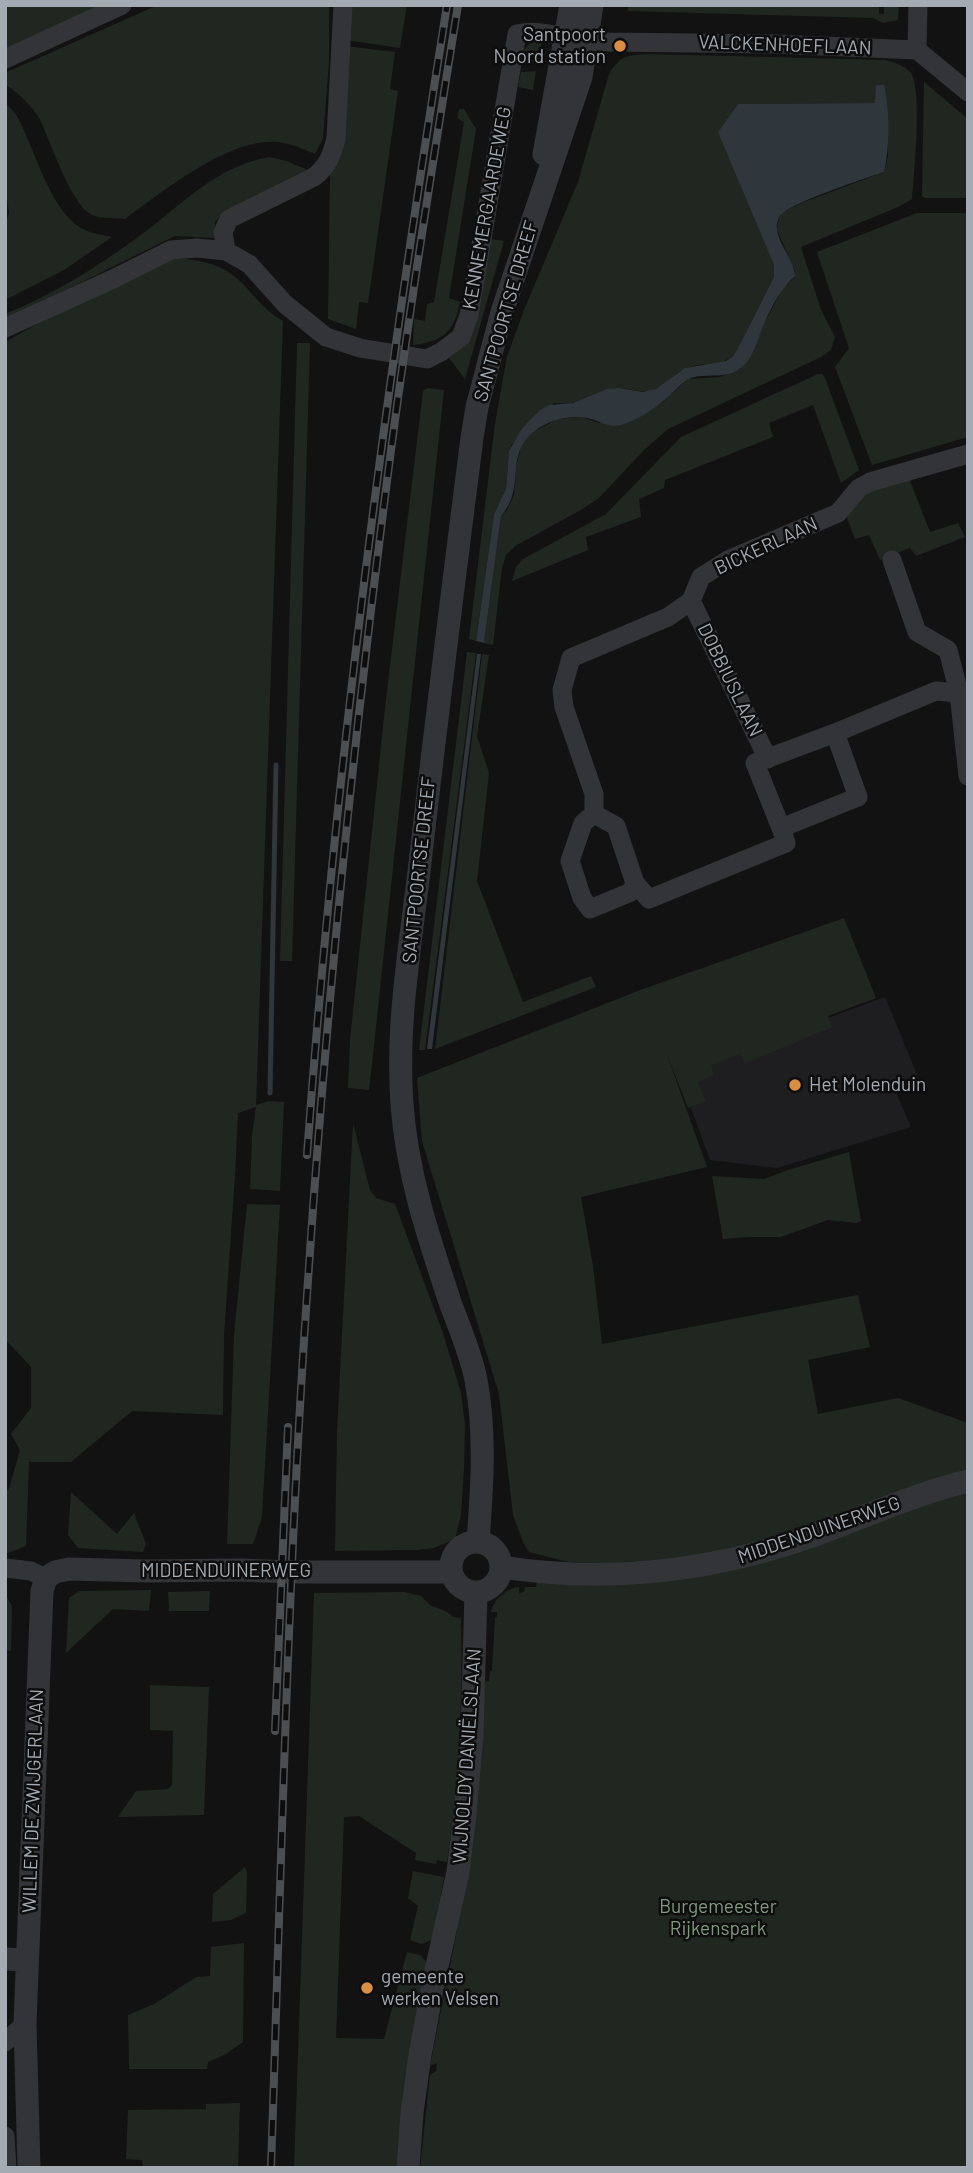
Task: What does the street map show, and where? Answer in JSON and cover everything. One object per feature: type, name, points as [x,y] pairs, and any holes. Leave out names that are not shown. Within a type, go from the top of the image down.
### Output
[{"type":"street","points":[[5,59],[122,5]]},
{"type":"street","points":[[226,251],[223,232],[229,219],[314,177],[332,158],[336,138],[342,5]]},
{"type":"street","name":"SANTPOORTSE DREEF","points":[[478,1542],[483,1467],[482,1416],[475,1377],[413,1183],[402,1104],[401,1058],[405,992],[433,748],[477,407],[502,312],[581,77],[571,5]]},
{"type":"street","name":"SANTPOORTSE DREEF","points":[[577,38],[592,5]]},
{"type":"street","points":[[918,5],[917,50],[968,92]]},
{"type":"street","name":"KENNEMERGAARDEWEG","points":[[5,328],[171,250],[197,248],[226,251],[249,264],[285,304],[326,337],[360,348],[427,359],[441,352],[461,337],[469,315],[517,34],[542,33],[577,38]]},
{"type":"street","name":"VALCKENHOEFLAAN","points":[[577,38],[609,42],[774,44],[917,50]]},
{"type":"street","name":"BICKERLAAN","points":[[594,814],[594,794],[564,707],[562,690],[571,658],[668,617],[691,601],[702,578],[710,572],[728,561],[838,513],[859,488],[875,480],[968,454]]},
{"type":"street","points":[[892,560],[917,632],[948,650],[964,693],[968,776]]},
{"type":"street","name":"DOBBIUSLAAN","points":[[691,601],[768,759]]},
{"type":"street","name":"DOBBIUSLAAN","points":[[781,828],[755,763],[936,691],[964,693]]},
{"type":"street","points":[[635,883],[631,892],[590,909],[582,898],[570,861],[583,823],[594,814],[617,826],[635,883],[649,899],[786,843],[781,828],[858,797],[835,733]]},
{"type":"street","name":"MIDDENDUINERWEG","points":[[501,1567],[584,1575],[685,1569],[778,1547],[968,1481]]},
{"type":"street","points":[[478,1542],[492,1548],[501,1567],[494,1585],[485,1591],[476,1592],[459,1587],[451,1572],[453,1556],[458,1549],[478,1542]]},
{"type":"street","points":[[5,1568],[31,1571],[46,1578]]},
{"type":"street","name":"MIDDENDUINERWEG","points":[[46,1578],[55,1572],[69,1569],[451,1572]]},
{"type":"street","name":"WILLEM DE ZWIJGERLAAN","points":[[29,2168],[25,2024],[16,1960],[42,1591],[46,1578]]},
{"type":"street","name":"WIJNOLDY DANIËLSLAAN","points":[[408,2168],[420,2055],[458,1871],[465,1814],[472,1734],[476,1592]]},
{"type":"street","points":[[5,2042],[25,2024]]},
{"type":"street","points":[[5,2136],[7,2168]]},
{"type":"shaded area","points":[[876,85],[884,85],[887,106],[888,140],[884,172],[813,197],[788,209],[778,219],[778,235],[795,276],[773,305],[748,361],[732,373],[688,379],[657,406],[627,423],[613,426],[584,418],[562,419],[541,427],[525,440],[517,461],[513,494],[501,516],[484,643],[476,641],[494,514],[506,489],[509,451],[521,430],[540,410],[549,405],[573,403],[607,389],[643,392],[656,389],[685,368],[726,361],[737,350],[774,277],[774,265],[718,132],[738,104],[875,103]]},
{"type":"shaded area","points":[[477,654],[481,654],[432,1049],[427,1049]]},
{"type":"shaded area","name":"Het Molenduin","points":[[885,997],[919,1079],[895,1090],[911,1127],[777,1168],[710,1160],[678,1073]]},
{"type":"green space","points":[[5,5],[113,5],[5,54]]},
{"type":"green space","points":[[158,5],[329,5],[329,62],[323,138],[315,154],[284,143],[264,142],[244,147],[200,167],[125,219],[92,215],[76,199],[33,109],[5,84],[5,73]]},
{"type":"green space","points":[[348,5],[407,5],[400,48],[346,40]]},
{"type":"green space","points":[[628,5],[879,5],[879,14],[884,14],[884,5],[899,5],[898,20],[883,23],[873,18],[628,11]]},
{"type":"green space","points":[[542,40],[538,63],[523,63],[524,50],[532,41]]},
{"type":"green space","points":[[345,46],[395,52],[390,89],[398,91],[368,303],[359,302],[356,329],[328,319],[330,172],[339,150],[342,132]]},
{"type":"green space","points":[[649,54],[885,60],[902,66],[910,72],[914,80],[916,94],[917,132],[912,199],[801,247],[821,310],[835,337],[831,350],[668,429],[643,451],[599,498],[515,546],[506,555],[502,568],[493,645],[484,643],[501,516],[514,495],[516,468],[525,440],[535,431],[556,420],[581,417],[599,423],[638,418],[664,401],[688,379],[720,377],[740,369],[753,352],[765,321],[784,287],[794,278],[795,271],[777,230],[782,212],[884,172],[888,156],[887,99],[876,103],[738,104],[719,131],[774,265],[771,283],[737,350],[728,359],[687,368],[650,391],[612,388],[576,402],[554,403],[512,444],[506,489],[494,514],[476,641],[469,639],[495,423],[507,357],[578,182],[609,74],[617,63],[626,57]]},
{"type":"green space","points":[[536,71],[533,90],[518,87],[521,72]]},
{"type":"green space","points":[[924,82],[968,119],[968,198],[922,196]]},
{"type":"green space","points":[[5,103],[19,120],[57,203],[75,224],[85,230],[112,237],[64,270],[5,300],[5,227],[9,213],[5,183]]},
{"type":"green space","points":[[459,109],[464,109],[476,129],[449,298],[460,302],[451,328],[446,333],[433,341],[413,345],[414,319],[425,321],[427,304],[434,302],[464,122],[457,118]]},
{"type":"green space","points":[[269,157],[308,170],[215,221],[214,238],[175,236],[5,320],[5,314],[58,289],[109,257],[216,178],[250,162]]},
{"type":"green space","points":[[917,213],[968,213],[968,437],[872,465],[835,367],[849,348],[817,252]]},
{"type":"green space","points":[[490,239],[504,241],[465,379],[449,358]]},
{"type":"green space","points":[[162,258],[206,262],[225,270],[283,321],[256,1105],[270,1101],[284,1102],[280,1191],[250,1189],[256,1107],[238,1113],[224,1335],[223,1415],[132,1411],[71,1462],[29,1462],[26,1546],[5,1554],[5,1493],[9,1489],[20,1450],[11,1434],[31,1408],[31,1367],[5,1339],[5,342],[107,285]]},
{"type":"green space","points":[[297,343],[310,343],[292,961],[280,961]]},
{"type":"green space","points":[[818,374],[825,378],[859,470],[841,483],[813,405],[769,423],[773,437],[665,480],[664,488],[639,499],[641,517],[586,537],[588,550],[512,581],[516,567],[523,559],[606,514],[681,437]]},
{"type":"green space","points":[[428,388],[444,390],[372,1064],[369,1090],[348,1088],[350,1040],[386,699],[423,391]]},
{"type":"green space","points":[[909,478],[930,532],[958,523],[965,537],[916,556],[910,548],[880,560],[869,535],[855,539],[846,515],[864,494]]},
{"type":"green space","points":[[467,652],[476,653],[425,1050],[419,1050]]},
{"type":"green space","points":[[482,654],[489,655],[477,736],[489,773],[477,881],[523,1002],[591,976],[596,987],[435,1049]]},
{"type":"green space","points":[[844,918],[876,998],[828,1016],[832,1027],[753,1060],[745,1063],[740,1054],[711,1065],[714,1075],[698,1082],[706,1101],[688,1108],[666,1052],[707,1167],[581,1197],[593,1266],[602,1344],[858,1295],[870,1347],[808,1360],[818,1414],[898,1398],[968,1423],[968,1469],[785,1534],[730,1550],[679,1559],[602,1563],[568,1562],[529,1552],[513,1515],[499,1394],[422,1141],[417,1078],[643,989]]},
{"type":"green space","points":[[353,1123],[370,1190],[376,1198],[395,1204],[443,1333],[461,1393],[465,1425],[461,1515],[455,1539],[434,1548],[335,1551],[337,1431]]},
{"type":"green space","points":[[849,1152],[861,1221],[857,1223],[828,1220],[781,1237],[723,1239],[712,1176],[764,1179]]},
{"type":"green space","points":[[247,1204],[280,1205],[262,1517],[253,1544],[227,1544],[234,1335]]},
{"type":"green space","name":"Burgemeester Rijkenspark","points":[[968,1487],[968,2168],[420,2168],[430,2075],[436,2071],[437,2063],[430,2066],[447,1980],[450,1980],[449,1972],[472,1850],[485,1682],[489,1681],[492,1671],[497,1617],[497,1612],[491,1612],[498,1599],[514,1588],[519,1587],[519,1593],[524,1592],[525,1587],[536,1587],[537,1582],[653,1578]]},
{"type":"green space","points":[[71,1492],[117,1534],[134,1513],[146,1544],[143,1552],[78,1548],[68,1535]]},
{"type":"green space","points":[[151,1590],[149,1611],[113,1609],[66,1653],[69,1598],[79,1591]]},
{"type":"green space","points":[[210,1591],[209,1611],[169,1611],[168,1592]]},
{"type":"green space","points":[[404,1592],[421,1596],[430,1605],[453,1617],[461,1618],[459,1740],[447,1862],[437,1860],[436,1864],[415,1860],[416,1853],[359,1816],[344,1817],[336,2038],[384,2039],[407,1952],[420,1955],[428,1964],[404,2087],[398,2168],[294,2168],[314,1593]]},
{"type":"green space","points":[[5,1594],[12,1606],[9,1651],[5,1649]]},
{"type":"green space","points":[[150,1685],[209,1687],[204,1815],[118,1817],[136,1791],[168,1789],[172,1785],[173,1731],[150,1730]]},
{"type":"green space","points":[[245,1867],[246,1913],[231,1920],[212,1922],[213,1894]]},
{"type":"green space","points":[[413,1871],[444,1877],[433,1939],[422,1944],[410,1940],[418,1906],[408,1898]]},
{"type":"green space","points":[[244,1943],[243,2042],[208,2062],[207,2069],[129,2069],[128,2015],[154,2004],[196,1977],[210,1976],[211,1947]]},
{"type":"green space","points":[[240,2103],[238,2168],[143,2168],[142,2160],[126,2159],[128,2110],[206,2109],[206,2104]]},
{"type":"waterway","points":[[270,1093],[276,765]]},
{"type":"railway","points":[[307,1155],[332,866],[365,578],[403,292],[447,5]]},
{"type":"railway","points":[[271,2168],[294,1513],[307,1295],[330,1001],[360,708],[391,449],[458,5]]},
{"type":"railway","points":[[275,1731],[288,1427]]},
{"type":"place","name":"Santpoort Noord station","points":[[620,46]]},
{"type":"place","name":"Het Molenduin","points":[[795,1085]]},
{"type":"place","name":"gemeente werken Velsen","points":[[367,1988]]}]
